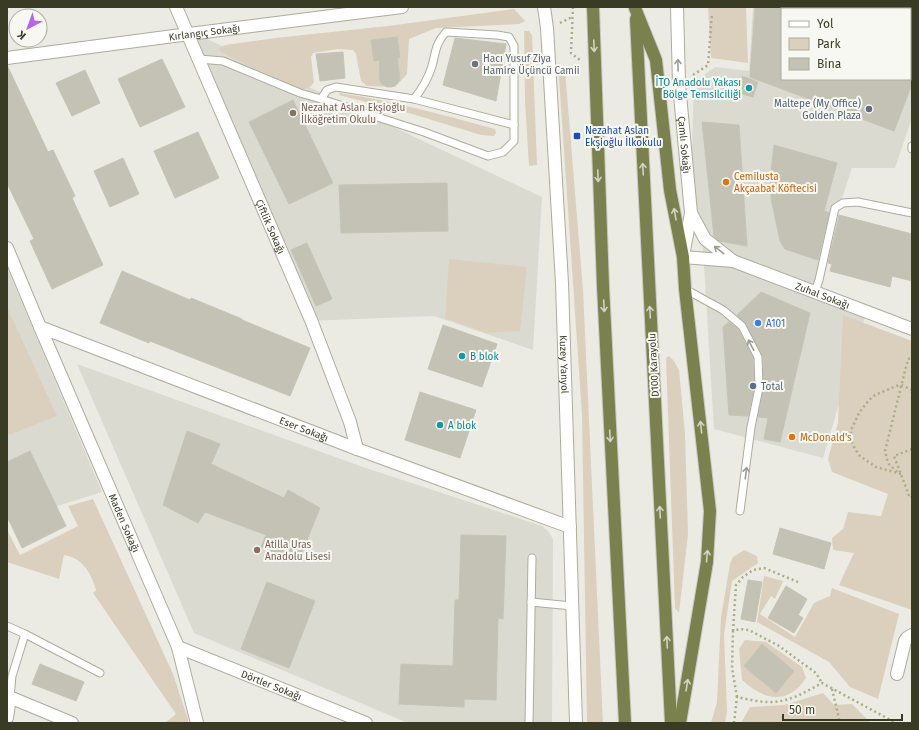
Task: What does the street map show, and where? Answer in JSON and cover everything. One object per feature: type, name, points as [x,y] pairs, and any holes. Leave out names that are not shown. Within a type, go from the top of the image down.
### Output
[{"type":"highway","points":[[593,7],[603,294],[625,723]]},
{"type":"highway","points":[[635,8],[656,60],[670,190],[683,257],[685,289],[710,511],[707,562],[680,723]]},
{"type":"highway","name":"D100 Karayolu","points":[[635,8],[671,723]]},
{"type":"street","name":"Çiftlik Sokağı","points":[[176,7],[311,320],[350,422],[357,449]]},
{"type":"street","name":"Kırlangıç Sokağı","points":[[7,58],[402,7]]},
{"type":"street","name":"Kuzey Yanyol","points":[[544,7],[547,28],[562,283],[576,723]]},
{"type":"street","name":"Çamlı Sokağı","points":[[677,7],[679,84],[691,214],[683,257]]},
{"type":"street","name":"Zuhal Sokağı","points":[[691,214],[705,239],[733,261]]},
{"type":"street","name":"Maden Sokağı","points":[[7,248],[178,647],[197,723]]},
{"type":"street","name":"Zuhal Sokağı","points":[[683,257],[733,261],[912,329]]},
{"type":"street","name":"Eser Sokağı","points":[[40,328],[357,449],[570,527]]},
{"type":"street","points":[[896,674],[905,641],[912,635]]},
{"type":"street","name":"Dörtler Sokağı","points":[[178,647],[366,723]]},
{"type":"street","points":[[7,718],[9,697],[72,723]]},
{"type":"lane","points":[[199,59],[222,62],[300,94],[321,99],[424,132],[488,156],[503,152],[514,141],[514,46],[509,37],[446,32],[439,40],[426,83],[414,99]]},
{"type":"lane","points":[[321,99],[327,90],[336,87],[414,99],[514,125]]},
{"type":"lane","points":[[815,292],[835,208],[843,203],[858,202],[912,213]]},
{"type":"lane","points":[[685,289],[723,310],[742,326],[758,357],[759,388],[740,511]]},
{"type":"lane","points":[[529,723],[532,558]]},
{"type":"lane","points":[[531,602],[572,606]]},
{"type":"lane","points":[[7,626],[100,673]]},
{"type":"lane","points":[[9,697],[12,676],[25,634]]},
{"type":"path","points":[[573,7],[571,53],[595,74]]},
{"type":"path","points":[[708,65],[712,12]]},
{"type":"path","points":[[901,474],[893,469],[888,463],[885,451],[908,359],[912,358]]},
{"type":"path","points":[[901,474],[876,467],[860,456],[851,440],[851,430],[859,413],[875,395],[901,385],[912,391],[912,400]]},
{"type":"path","points":[[912,449],[894,456],[910,498],[912,497]]},
{"type":"path","points":[[734,723],[737,697],[732,668],[736,585],[743,577],[753,570],[764,568],[798,582]]},
{"type":"path","points":[[733,631],[740,629],[749,630],[779,646],[816,673],[822,683],[896,723]]},
{"type":"path","points":[[737,697],[770,702],[780,701],[807,692],[822,683]]},
{"type":"path","points":[[832,689],[840,723]]},
{"type":"shaded area","points":[[753,7],[834,8],[781,8],[781,80],[911,80],[912,38],[912,118],[895,168],[852,168],[810,295],[865,317],[823,458],[714,429],[703,249],[691,176],[694,82],[715,67],[749,71]]},
{"type":"shaded area","name":"Nezahat Aslan Ekşioğlu İlköğretim Okulu","points":[[186,29],[542,197],[533,350],[434,316],[308,321]]},
{"type":"shaded area","points":[[7,268],[102,492],[7,522]]},
{"type":"shaded area","points":[[77,364],[363,467],[542,526],[548,531],[553,539],[552,723],[408,723],[194,633]]},
{"type":"green space","points":[[708,7],[746,7],[748,63],[711,58]]},
{"type":"green space","points":[[514,9],[525,21],[519,24],[436,28],[409,39],[407,74],[395,87],[367,86],[361,81],[356,54],[353,50],[338,49],[313,53],[311,57],[314,82],[311,86],[302,90],[291,87],[221,52],[219,48],[225,45],[275,38],[388,26]]},
{"type":"green space","points":[[524,31],[529,31],[532,35],[537,165],[529,166],[525,102]]},
{"type":"green space","points":[[558,63],[565,70],[583,290],[603,723],[587,723],[582,415]]},
{"type":"green space","points":[[340,93],[399,104],[495,129],[496,133],[494,136],[481,135],[409,113],[339,95]]},
{"type":"green space","points":[[449,259],[527,267],[520,331],[486,333],[445,318]]},
{"type":"green space","points":[[7,307],[57,416],[9,435],[7,430]]},
{"type":"green space","points":[[843,315],[912,341],[912,610],[839,585],[854,553],[833,550],[832,538],[843,529],[848,512],[881,516],[888,494],[832,472],[828,459],[838,423]]},
{"type":"green space","points":[[669,356],[679,370],[685,433],[688,534],[679,613],[675,608],[666,358]]},
{"type":"green space","points":[[93,499],[173,674],[188,723],[165,723],[176,714],[93,593],[96,590],[92,578],[81,563],[76,559],[64,555],[59,579],[7,562],[7,530],[20,555],[78,526],[68,506]]},
{"type":"green space","points":[[744,550],[757,556],[758,563],[732,581],[724,634],[727,711],[725,723],[711,723],[717,702],[721,617],[730,564],[733,557]]},
{"type":"green space","points":[[764,576],[783,581],[775,599],[771,596],[760,614],[795,637],[814,603],[830,596],[832,588],[899,614],[878,699],[850,687],[829,662],[757,622]]},
{"type":"green space","points":[[745,640],[766,642],[802,667],[806,678],[799,687],[791,693],[783,696],[767,696],[750,687],[742,680],[739,649]]},
{"type":"green space","points":[[823,693],[834,705],[852,704],[871,723],[741,723],[750,707],[784,705]]},
{"type":"building","name":"Maltepe (My Office) Golden Plaza","points":[[755,7],[782,7],[781,80],[912,79],[912,84],[894,131],[750,77]]},
{"type":"building","points":[[397,37],[400,57],[397,58],[400,79],[397,84],[392,87],[387,87],[382,84],[379,79],[380,60],[374,61],[371,40]]},
{"type":"building","name":"Hacı Yusuf Ziya Hamire Üçüncü Camii","points":[[455,38],[506,44],[496,101],[443,85]]},
{"type":"building","points":[[343,52],[345,78],[320,81],[316,54]]},
{"type":"building","points":[[162,59],[185,107],[140,127],[118,79]]},
{"type":"building","points":[[7,65],[48,152],[53,150],[75,196],[72,198],[103,265],[52,289],[30,241],[34,239],[7,183]]},
{"type":"building","points":[[85,70],[100,103],[72,116],[56,83]]},
{"type":"building","name":"İTO Anadolu Yakası Bölge Temsilciliği","points":[[742,76],[758,82],[753,97],[742,94]]},
{"type":"building","points":[[293,100],[333,183],[289,204],[249,122]]},
{"type":"building","name":"Cemilusta Akçaabat Köftecisi","points":[[702,122],[739,125],[747,246],[719,241],[714,236]]},
{"type":"building","points":[[198,132],[219,178],[175,198],[154,151]]},
{"type":"building","points":[[774,145],[837,163],[824,211],[829,213],[818,260],[785,249],[780,241],[771,198],[771,171]]},
{"type":"building","points":[[123,158],[139,194],[110,207],[94,171]]},
{"type":"building","points":[[447,183],[448,231],[341,233],[339,185]]},
{"type":"building","points":[[839,215],[912,234],[912,281],[892,276],[890,287],[830,271],[832,264],[828,263]]},
{"type":"building","points":[[307,243],[332,299],[316,306],[291,250]]},
{"type":"building","points":[[122,271],[310,348],[290,396],[100,323]]},
{"type":"building","points":[[761,292],[810,313],[780,442],[764,439],[768,418],[758,417],[764,388],[763,357],[746,324],[737,315]]},
{"type":"building","points":[[729,322],[738,329],[753,358],[754,388],[748,416],[729,415],[723,327]]},
{"type":"building","name":"B blok","points":[[443,325],[497,344],[482,387],[428,369]]},
{"type":"building","name":"A blok","points":[[420,392],[476,410],[460,458],[405,440]]},
{"type":"building","points":[[187,431],[220,444],[211,464],[284,498],[288,490],[320,508],[298,562],[261,547],[266,535],[205,512],[198,523],[163,505]]},
{"type":"building","points":[[30,451],[66,526],[22,548],[7,516],[7,462]]},
{"type":"building","points":[[780,528],[831,543],[824,569],[773,554]]},
{"type":"building","points":[[461,535],[506,536],[503,619],[498,618],[496,700],[464,699],[464,707],[399,704],[401,664],[453,666],[455,600],[459,600]]},
{"type":"building","points":[[748,580],[762,582],[755,622],[741,619]]},
{"type":"building","points":[[267,582],[315,601],[289,668],[241,649]]},
{"type":"building","points":[[786,586],[807,599],[798,615],[803,618],[794,633],[768,618]]},
{"type":"building","points":[[762,644],[794,671],[776,693],[744,666]]},
{"type":"building","points":[[40,664],[84,682],[76,701],[32,684]]},
{"type":"place","name":"Hacı Yusuf Ziya Hamire Üçüncü Camii","points":[[475,64]]},
{"type":"place","name":"İTO Anadolu Yakası Bölge Temsilciliği","points":[[749,88]]},
{"type":"place","name":"Maltepe (My Office) Golden Plaza","points":[[869,109]]},
{"type":"place","name":"Nezahat Aslan Ekşioğlu İlköğretim Okulu","points":[[293,113]]},
{"type":"place","name":"Nezahat Aslan Ekşioğlu İlkokulu","points":[[577,136]]},
{"type":"place","name":"Cemilusta Akçaabat Köftecisi","points":[[726,182]]},
{"type":"place","name":"A101","points":[[758,323]]},
{"type":"place","name":"B blok","points":[[462,356]]},
{"type":"place","name":"Total","points":[[753,386]]},
{"type":"place","name":"A blok","points":[[440,425]]},
{"type":"place","name":"McDonald's","points":[[792,437]]},
{"type":"place","name":"Atilla Uras Anadolu Lisesi","points":[[257,550]]}]
